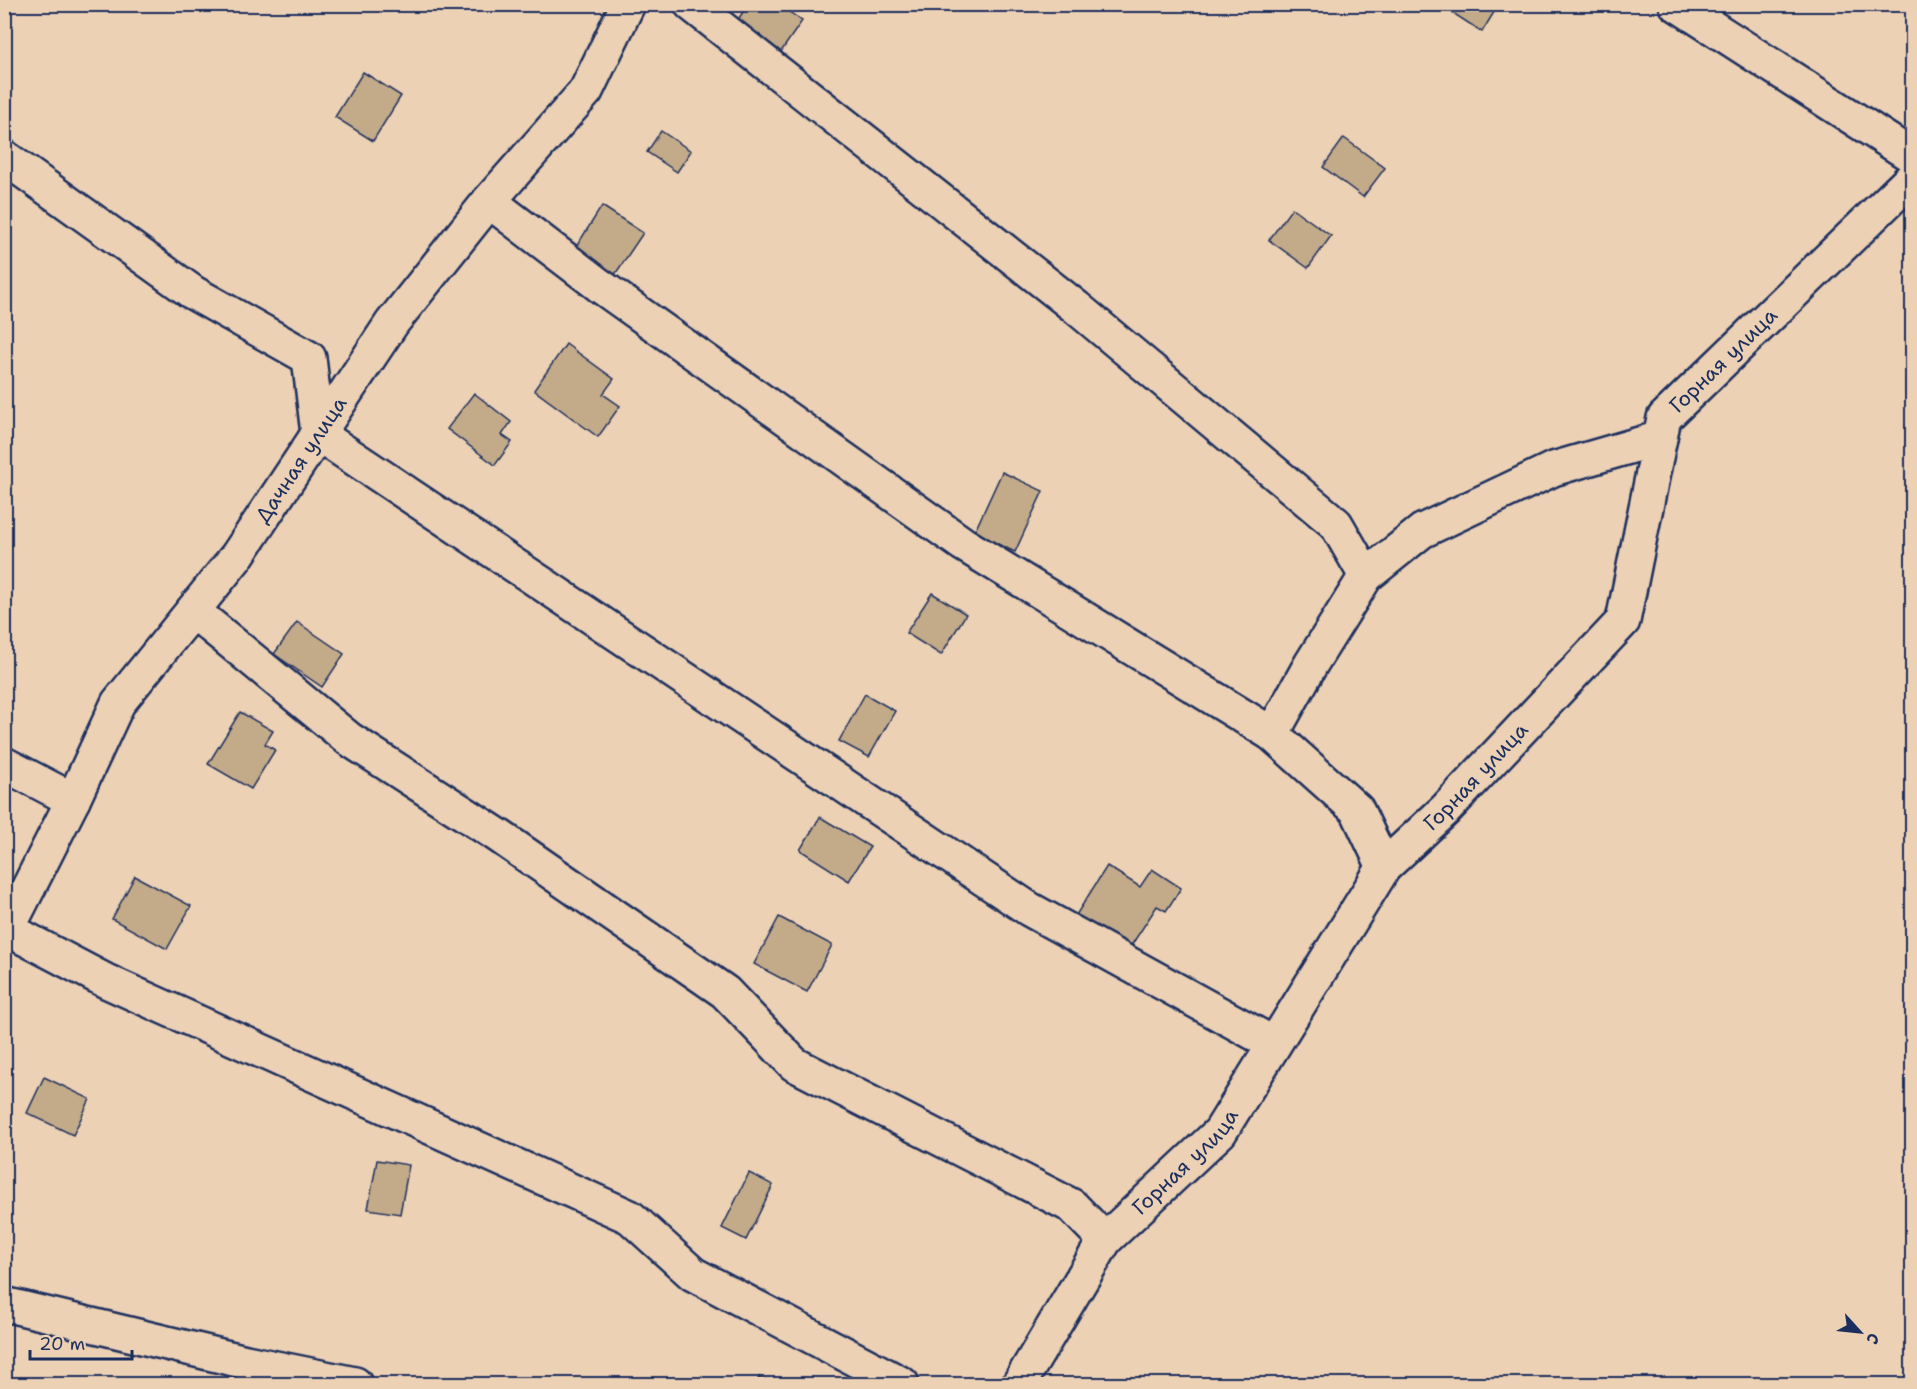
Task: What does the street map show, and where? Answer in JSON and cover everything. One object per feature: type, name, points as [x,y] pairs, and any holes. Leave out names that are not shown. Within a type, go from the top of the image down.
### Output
[{"type":"street","name":"Дачная улица","points":[[6,933],[73,800],[118,703],[237,555],[392,323],[489,201],[585,91],[628,4]]},
{"type":"street","points":[[691,4],[1077,308],[1336,524],[1366,576]]},
{"type":"street","points":[[1676,4],[1912,156]]},
{"type":"street","points":[[4,157],[192,292],[309,358],[318,434],[1029,909],[1274,1044]]},
{"type":"street","name":"Горная улица","points":[[1019,1384],[1105,1240],[1220,1132],[1384,867],[1445,810],[1623,621],[1664,418],[1912,178]]},
{"type":"street","points":[[489,201],[599,285],[963,544],[1272,734],[1357,810],[1384,867]]},
{"type":"street","points":[[1272,734],[1311,664],[1366,576],[1422,531],[1543,474],[1660,438]]},
{"type":"street","points":[[193,611],[349,739],[499,836],[725,992],[794,1064],[1072,1206],[1105,1240]]},
{"type":"street","points":[[4,764],[73,800]]},
{"type":"street","points":[[6,933],[106,981],[630,1217],[693,1274],[902,1384]]},
{"type":"street","points":[[4,1304],[246,1362],[355,1384]]},
{"type":"building","points":[[748,4],[778,4],[802,21],[776,59],[732,29]]},
{"type":"building","points":[[1439,4],[1499,4],[1482,32]]},
{"type":"building","points":[[363,72],[401,96],[373,141],[335,117]]},
{"type":"building","points":[[661,131],[691,151],[677,172],[647,152]]},
{"type":"building","points":[[1344,138],[1385,168],[1363,197],[1323,167]]},
{"type":"building","points":[[602,206],[643,233],[614,276],[574,250]]},
{"type":"building","points":[[1292,208],[1331,236],[1308,268],[1269,240]]},
{"type":"building","points":[[566,344],[614,379],[603,394],[620,406],[598,437],[534,390]]},
{"type":"building","points":[[474,393],[511,422],[502,435],[512,442],[495,465],[447,429]]},
{"type":"building","points":[[1002,472],[1043,491],[1015,552],[974,533]]},
{"type":"building","points":[[932,593],[966,614],[941,655],[906,633]]},
{"type":"building","points":[[297,622],[344,654],[322,687],[274,654]]},
{"type":"building","points":[[865,694],[895,711],[869,757],[839,741]]},
{"type":"building","points":[[240,712],[273,731],[265,744],[275,750],[251,789],[208,764]]},
{"type":"building","points":[[820,817],[870,847],[849,881],[800,850]]},
{"type":"building","points":[[1107,866],[1140,887],[1152,869],[1181,888],[1166,911],[1157,906],[1129,949],[1076,915]]},
{"type":"building","points":[[135,876],[191,906],[167,949],[112,919]]},
{"type":"building","points":[[779,917],[832,945],[807,992],[754,964]]},
{"type":"building","points":[[44,1077],[90,1099],[73,1135],[27,1113]]},
{"type":"building","points":[[377,1160],[409,1165],[400,1214],[368,1209]]},
{"type":"building","points":[[749,1173],[773,1185],[746,1240],[722,1228]]},
{"type":"building","points":[[759,1377],[775,1384],[756,1384]]}]
